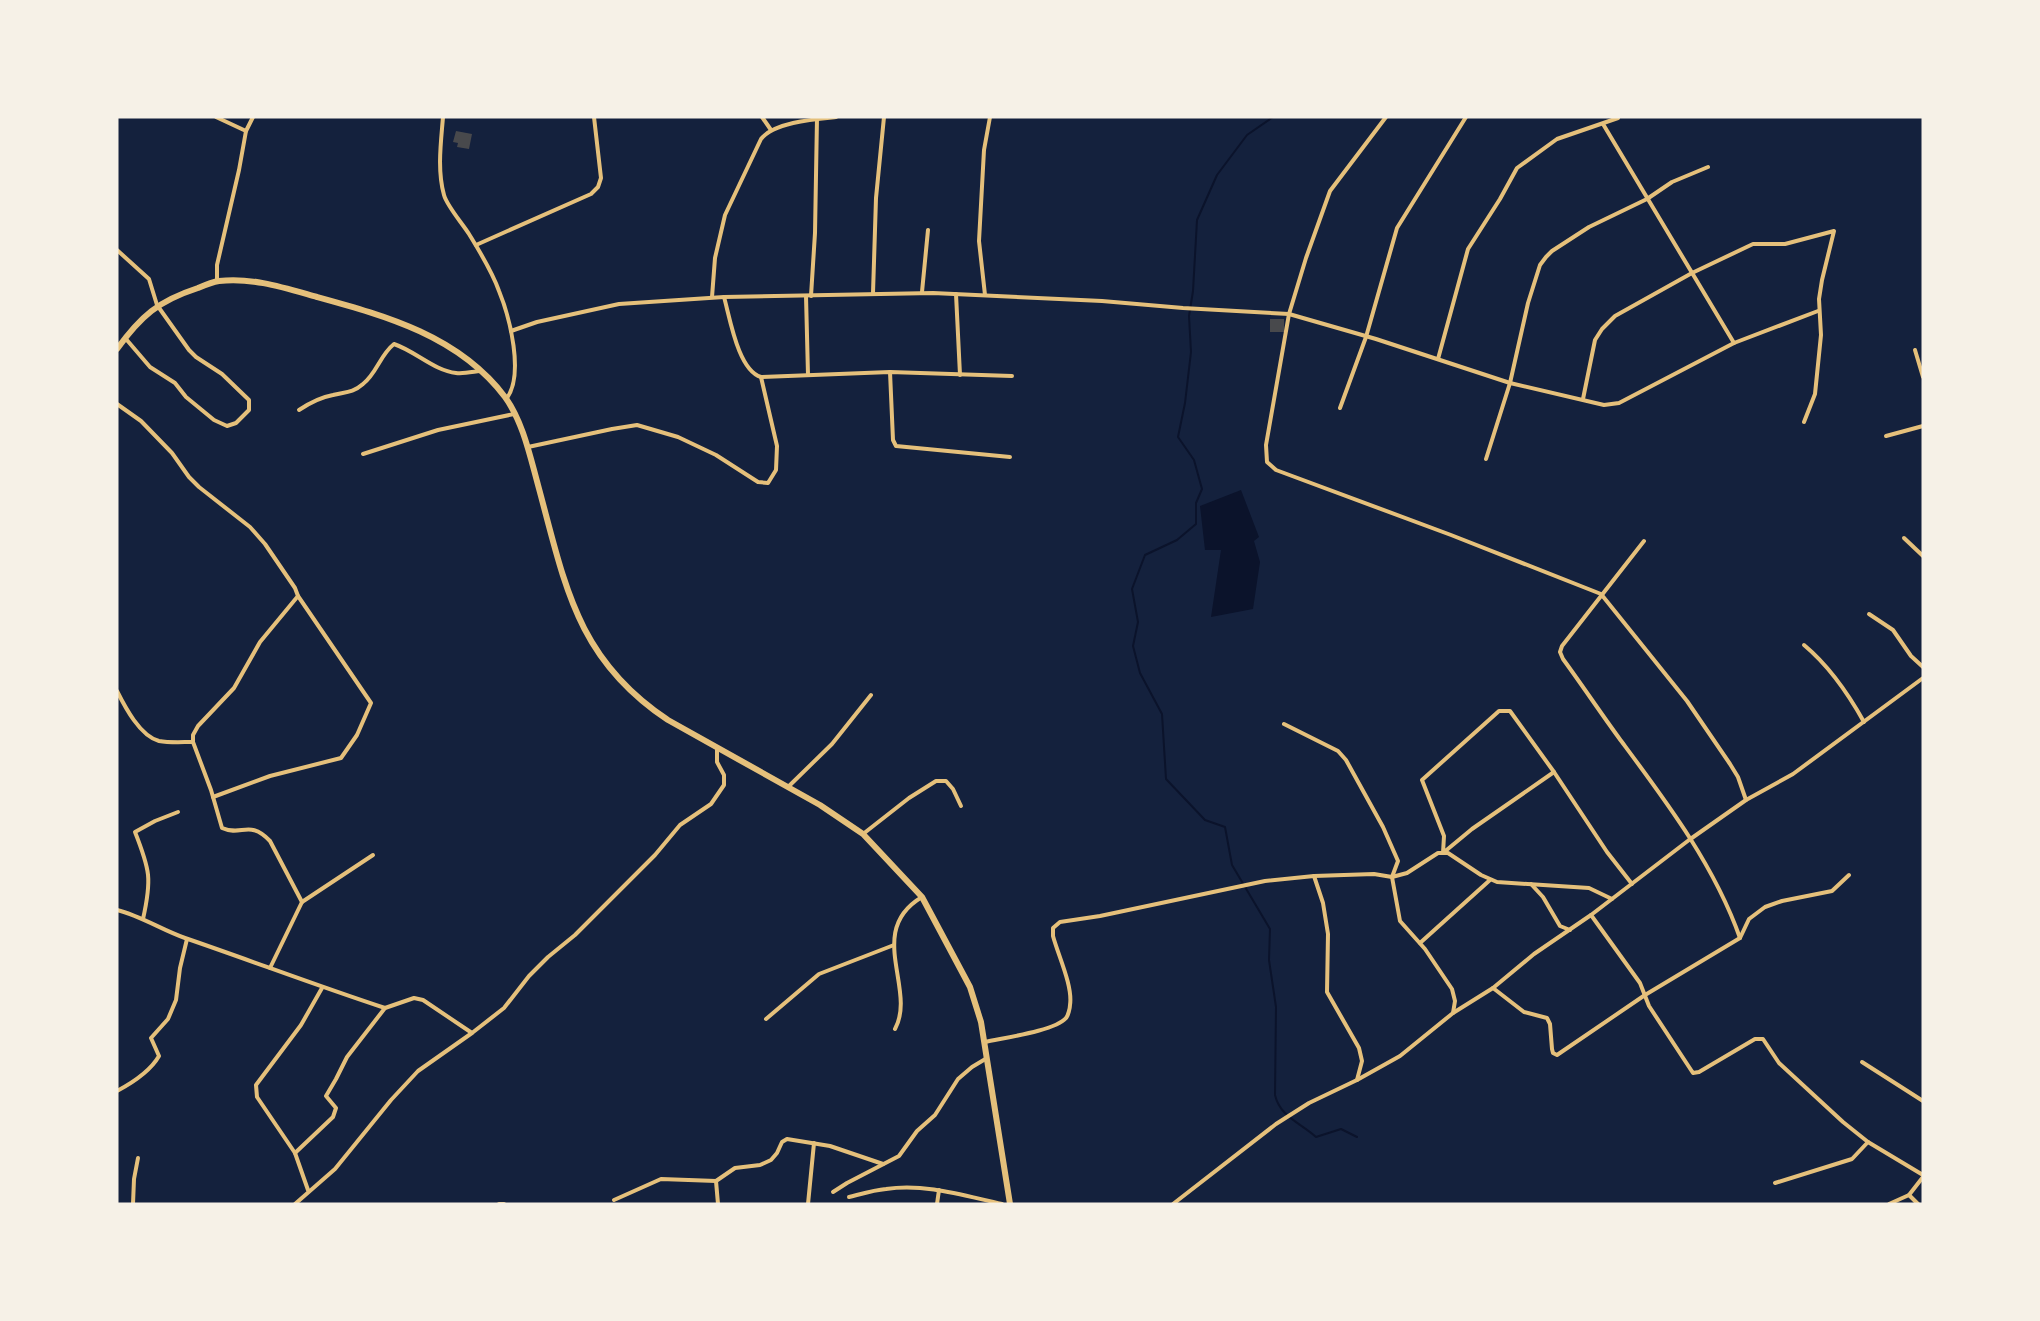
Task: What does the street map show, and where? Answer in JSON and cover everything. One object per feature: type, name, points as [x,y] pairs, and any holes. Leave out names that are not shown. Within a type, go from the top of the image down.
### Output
[{"type":"main road","points":[[117,349],[132,328],[158,304],[217,281],[240,280],[273,285],[396,320],[430,335],[457,352],[480,371],[506,399],[528,447],[562,575],[575,612],[606,664],[627,689],[668,720],[788,787],[863,834],[922,897],[970,987],[981,1022],[1010,1204]]},
{"type":"street","points":[[216,117],[246,131]]},
{"type":"street","points":[[217,281],[217,265],[246,131],[253,117]]},
{"type":"street","points":[[443,117],[440,159],[444,197],[476,245],[499,290],[511,331],[515,378],[512,390],[506,399]]},
{"type":"street","points":[[476,245],[591,194],[598,187],[601,178],[594,117]]},
{"type":"street","points":[[762,117],[771,130]]},
{"type":"street","points":[[712,297],[716,258],[725,215],[761,139],[771,130],[817,118],[835,117]]},
{"type":"street","points":[[873,293],[876,198],[884,117]]},
{"type":"street","points":[[985,295],[979,242],[984,150],[990,117]]},
{"type":"street","points":[[1386,117],[1330,191],[1306,258],[1289,314],[1266,445],[1266,462],[1276,470],[1601,594],[1687,701],[1730,764],[1746,800]]},
{"type":"street","points":[[1340,408],[1366,336],[1397,228],[1466,117]]},
{"type":"street","points":[[808,375],[808,296],[815,233],[817,118]]},
{"type":"street","points":[[1438,359],[1468,249],[1517,168],[1549,143],[1618,118]]},
{"type":"street","points":[[1603,124],[1734,343]]},
{"type":"street","points":[[1486,459],[1510,383],[1528,303],[1540,265],[1545,257],[1589,227],[1647,199],[1672,182],[1708,167]]},
{"type":"street","points":[[922,293],[928,230]]},
{"type":"street","points":[[1582,399],[1595,340],[1615,316],[1692,273],[1753,244],[1785,244],[1834,231],[1822,280],[1818,311],[1821,335],[1815,394],[1804,422]]},
{"type":"street","points":[[117,250],[149,279],[158,304],[189,350],[222,374],[249,399],[249,410],[236,423],[227,426],[214,420],[186,397],[175,383],[150,367],[125,338]]},
{"type":"street","points":[[511,331],[598,307],[712,297],[922,293],[1102,301],[1289,314],[1366,336],[1510,383],[1604,405],[1619,403],[1734,343],[1818,311]]},
{"type":"street","points":[[956,294],[960,375]]},
{"type":"street","points":[[723,297],[741,355],[748,369],[761,377],[890,372],[1012,375]]},
{"type":"street","points":[[298,410],[334,394],[341,395],[362,385],[370,377],[387,350],[394,344],[443,369],[456,373],[480,371]]},
{"type":"street","points":[[1916,350],[1923,377]]},
{"type":"street","points":[[890,372],[893,440],[896,446],[1010,457]]},
{"type":"street","points":[[528,447],[637,425],[678,437],[716,455],[758,482],[768,483],[776,470],[777,446],[761,377]]},
{"type":"street","points":[[117,404],[141,421],[172,453],[199,487],[250,527],[265,544],[371,703],[357,735],[341,758],[270,776],[213,797]]},
{"type":"street","points":[[363,454],[438,430],[514,414]]},
{"type":"street","points":[[1886,436],[1923,426]]},
{"type":"street","points":[[1904,538],[1923,556]]},
{"type":"street","points":[[1644,541],[1601,594],[1562,646],[1560,652],[1616,735],[1667,803],[1714,879],[1740,938]]},
{"type":"street","points":[[298,596],[260,642],[234,688],[198,726],[193,742],[222,828],[227,830],[254,829],[262,833],[270,841],[302,902]]},
{"type":"street","points":[[1869,614],[1893,630],[1911,656],[1923,667]]},
{"type":"street","points":[[1804,645],[1817,656],[1851,698],[1864,722]]},
{"type":"street","points":[[1173,1204],[1276,1124],[1309,1103],[1400,1056],[1453,1013],[1492,988],[1534,954],[1591,915],[1689,840],[1746,800],[1792,774],[1923,678]]},
{"type":"street","points":[[117,691],[141,729],[149,736],[159,741],[193,742]]},
{"type":"street","points":[[788,787],[832,744],[871,695]]},
{"type":"street","points":[[1443,853],[1444,836],[1422,780],[1499,711],[1510,711],[1607,852],[1632,884]]},
{"type":"street","points":[[1284,724],[1338,751],[1346,760],[1383,827],[1398,861],[1392,877],[1400,921],[1420,943],[1452,989],[1455,1001],[1453,1013]]},
{"type":"street","points":[[295,1204],[335,1169],[391,1100],[418,1071],[504,1008],[529,976],[591,919],[655,855],[680,825],[711,804],[724,785],[724,775],[717,762],[717,749]]},
{"type":"street","points":[[1443,853],[1472,829],[1554,772]]},
{"type":"street","points":[[863,834],[909,798],[936,781],[946,782],[953,789],[961,807]]},
{"type":"street","points":[[143,919],[150,879],[146,859],[135,832],[178,812]]},
{"type":"street","points":[[985,1042],[1040,1030],[1066,1018],[1070,1005],[1070,992],[1053,936],[1053,928],[1060,922],[1100,916],[1265,880],[1374,874],[1392,877],[1407,873],[1438,853],[1448,853],[1490,880],[1588,888],[1612,899]]},
{"type":"street","points":[[270,968],[302,902],[373,855]]},
{"type":"street","points":[[1492,988],[1524,1012],[1547,1018],[1550,1023],[1553,1053],[1557,1055],[1645,996],[1740,938],[1749,919],[1765,907],[1782,901],[1832,891],[1849,875]]},
{"type":"street","points":[[1314,876],[1323,903],[1328,934],[1328,992],[1359,1048],[1362,1061],[1357,1080]]},
{"type":"street","points":[[1420,943],[1490,880]]},
{"type":"street","points":[[1531,884],[1543,897],[1560,926],[1570,930]]},
{"type":"street","points":[[895,1029],[901,1013],[894,945],[895,932],[906,909],[922,897]]},
{"type":"street","points":[[117,910],[187,939],[246,958],[322,988],[385,1008]]},
{"type":"street","points":[[1591,915],[1640,983],[1649,1006],[1693,1073],[1699,1072],[1755,1039],[1763,1039],[1779,1063],[1843,1122],[1868,1142],[1923,1176],[1909,1195],[1889,1204]]},
{"type":"street","points":[[117,1091],[128,1085],[159,1056],[151,1038],[168,1019],[176,1000],[187,939]]},
{"type":"street","points":[[766,1019],[819,974],[894,945]]},
{"type":"street","points":[[309,1190],[295,1153],[257,1097],[256,1085],[301,1025],[322,988]]},
{"type":"street","points":[[295,1153],[333,1117],[336,1108],[326,1096],[347,1057],[385,1008],[414,998],[423,1000],[472,1033]]},
{"type":"street","points":[[833,1192],[899,1156],[917,1131],[935,1115],[958,1079],[987,1058]]},
{"type":"street","points":[[1862,1062],[1923,1101]]},
{"type":"street","points":[[614,1200],[650,1182],[662,1179],[716,1181],[735,1168],[760,1165],[771,1160],[782,1142],[787,1139],[862,1155],[883,1164]]},
{"type":"street","points":[[1775,1183],[1852,1159],[1868,1142]]},
{"type":"street","points":[[808,1204],[814,1143]]},
{"type":"street","points":[[133,1204],[138,1158]]},
{"type":"street","points":[[716,1181],[718,1204]]},
{"type":"street","points":[[849,1197],[894,1188],[939,1190],[1002,1204]]},
{"type":"street","points":[[937,1204],[939,1190]]},
{"type":"street","points":[[1909,1195],[1918,1204]]},
{"type":"street","points":[[499,1204],[504,1204]]},
{"type":"water","points":[[1241,490],[1259,537],[1254,541],[1260,562],[1253,609],[1211,617],[1221,550],[1205,550],[1200,506]]},
{"type":"building","points":[[456,131],[472,134],[469,149],[457,147],[458,143],[453,142]]},
{"type":"building","points":[[1270,319],[1284,319],[1284,332],[1270,332]]},
{"type":"waterway","points":[[1273,117],[1247,135],[1217,175],[1197,220],[1193,291],[1189,316],[1191,352],[1178,437],[1194,460],[1202,489],[1196,503],[1196,524],[1177,540],[1145,555],[1132,589],[1138,622],[1133,646],[1140,673],[1162,714],[1166,779],[1205,820],[1225,827],[1232,865],[1270,929],[1269,960],[1276,1007],[1275,1095],[1278,1103],[1286,1114],[1316,1137],[1341,1129],[1357,1137]]}]
